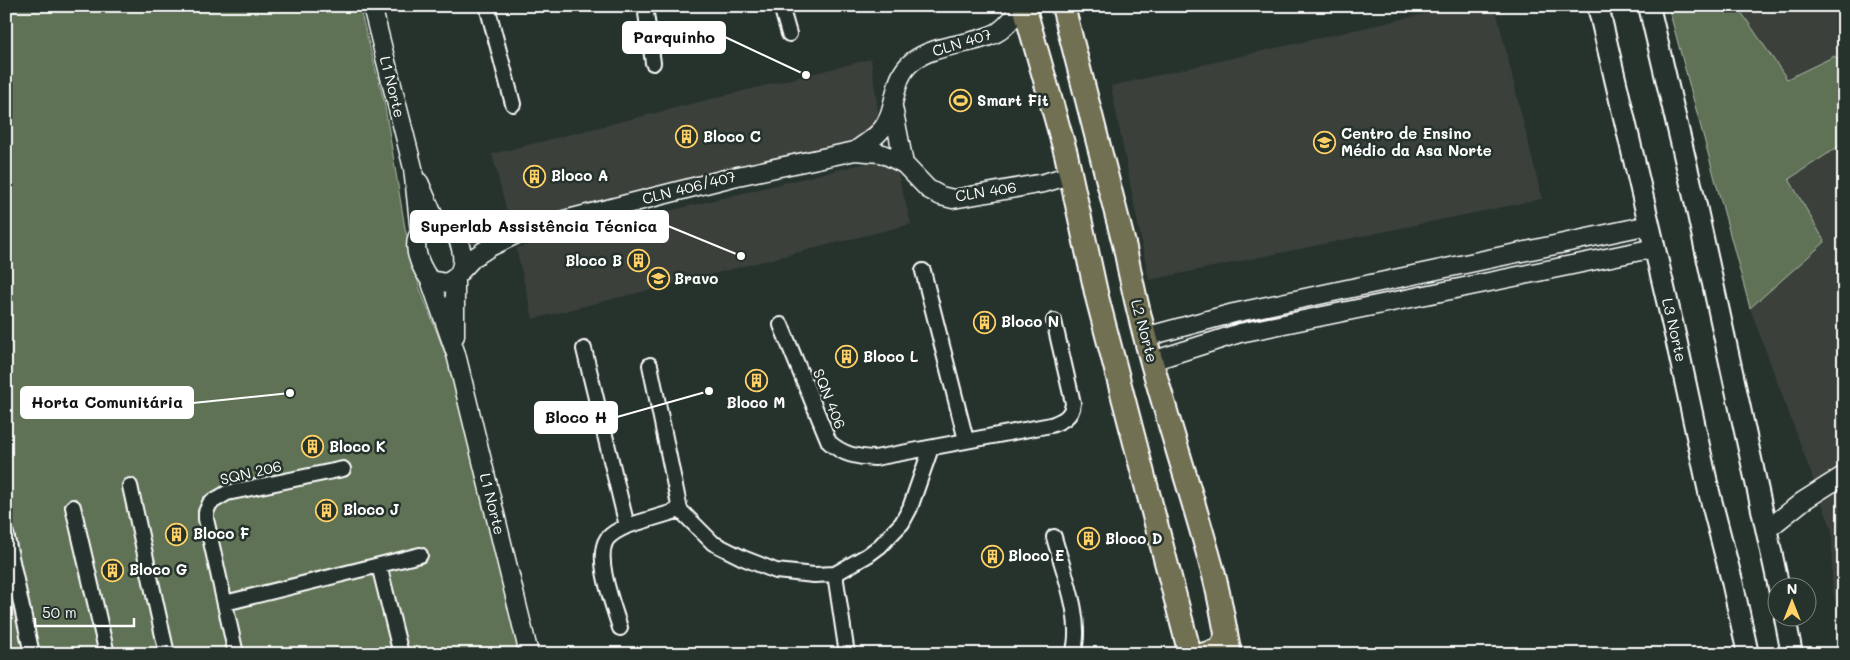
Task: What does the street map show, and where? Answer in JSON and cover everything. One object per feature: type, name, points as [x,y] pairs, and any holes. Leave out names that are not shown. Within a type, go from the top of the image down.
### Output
[{"type":"main road","points":[[1023,6],[1070,175],[1088,260],[1197,651],[1220,650],[1228,645]]},
{"type":"main road","name":"L2 Norte","points":[[1063,6],[1165,414],[1213,570],[1228,645]]},
{"type":"main road","name":"L3 Norte","points":[[1598,6],[1655,248],[1709,492],[1748,652]]},
{"type":"main road","points":[[1649,6],[1768,529],[1777,578]]},
{"type":"main road","points":[[1088,260],[1096,269],[1101,271],[1114,270],[1122,264],[1125,248]]},
{"type":"main road","points":[[1787,628],[1791,651]]},
{"type":"street","name":"L1 Norte","points":[[372,6],[413,168],[420,232]]},
{"type":"street","points":[[487,6],[513,104]]},
{"type":"street","points":[[645,6],[653,63]]},
{"type":"street","points":[[781,6],[789,34]]},
{"type":"street","name":"CLN 407","points":[[855,150],[876,136],[886,124],[895,90],[901,76],[912,62],[931,51],[993,35],[1004,27],[1023,6]]},
{"type":"street","points":[[892,107],[904,164]]},
{"type":"street","name":"CLN 406","points":[[855,150],[880,153],[904,164],[928,189],[941,196],[953,199],[1044,183],[1070,175]]},
{"type":"street","name":"CLN 406/407","points":[[457,275],[473,258],[490,247],[525,230],[733,177],[855,150]]},
{"type":"street","name":"L1 Norte","points":[[413,168],[445,228]]},
{"type":"street","points":[[428,225],[445,228],[460,246],[462,260],[457,275],[446,283],[430,280],[421,267],[417,256],[417,241],[420,232],[428,225]]},
{"type":"street","points":[[1145,337],[1234,313],[1649,225]]},
{"type":"street","name":"CLN 406/407","points":[[445,228],[525,230]]},
{"type":"street","points":[[1152,360],[1240,332],[1655,248]]},
{"type":"street","points":[[923,271],[966,440]]},
{"type":"street","name":"L1 Norte","points":[[456,354],[457,275]]},
{"type":"street","name":"L1 Norte","points":[[430,280],[456,354],[529,654]]},
{"type":"street","name":"SQN 406","points":[[780,325],[829,442],[836,449],[858,457],[875,458],[1060,422],[1070,414],[1074,404],[1054,321]]},
{"type":"street","points":[[584,349],[627,526]]},
{"type":"street","points":[[650,364],[680,510],[713,543],[743,558],[776,571],[795,574],[835,574],[880,546],[902,523],[910,508],[931,448]]},
{"type":"street","name":"SQN 206","points":[[236,654],[206,519],[206,512],[210,503],[227,494],[343,469]]},
{"type":"street","points":[[1768,529],[1803,501],[1844,475]]},
{"type":"street","points":[[130,486],[167,654]]},
{"type":"street","points":[[73,507],[107,654]]},
{"type":"street","points":[[620,628],[602,557],[607,540],[620,529],[627,526],[680,510]]},
{"type":"street","points":[[6,534],[32,654]]},
{"type":"street","points":[[1054,537],[1076,618],[1077,633],[1073,654]]},
{"type":"street","points":[[225,603],[420,555]]},
{"type":"street","points":[[379,565],[401,654]]},
{"type":"street","points":[[835,574],[847,654]]},
{"type":"shaded area","name":"Centro de Ensino Médio da Asa Norte","points":[[1459,6],[1495,6],[1542,199],[1149,280],[1111,86]]},
{"type":"shaded area","points":[[1685,6],[1844,6],[1844,654],[1832,585],[1832,530],[1750,308]]},
{"type":"shaded area","points":[[871,59],[880,126],[862,140],[582,212],[511,227],[492,154]]},
{"type":"shaded area","points":[[871,162],[896,166],[911,224],[533,319],[516,248]]},
{"type":"green space","points":[[6,6],[359,6],[384,101],[405,228],[419,286],[452,372],[523,654],[6,654]]},
{"type":"green space","points":[[1668,6],[1737,6],[1787,79],[1835,56],[1844,67],[1844,143],[1789,179],[1825,242],[1750,308]]},
{"type":"place","name":"Parquinho","points":[[806,75]]},
{"type":"place","name":"Smart Fit","points":[[961,101]]},
{"type":"place","name":"Bloco C","points":[[687,137]]},
{"type":"place","name":"Centro de Ensino Médio da Asa Norte","points":[[1325,143]]},
{"type":"place","name":"Bloco A","points":[[535,176]]},
{"type":"place","name":"Superlab Assistência Técnica","points":[[741,256]]},
{"type":"place","name":"Bloco B","points":[[638,261]]},
{"type":"place","name":"Bravo","points":[[658,279]]},
{"type":"place","name":"Bloco N","points":[[985,322]]},
{"type":"place","name":"Bloco L","points":[[847,357]]},
{"type":"place","name":"Bloco M","points":[[756,380]]},
{"type":"place","name":"Bloco H","points":[[709,391]]},
{"type":"place","name":"Horta Comunitária","points":[[290,393]]},
{"type":"place","name":"Bloco K","points":[[313,447]]},
{"type":"place","name":"Bloco J","points":[[327,510]]},
{"type":"place","name":"Bloco F","points":[[177,534]]},
{"type":"place","name":"Bloco D","points":[[1089,539]]},
{"type":"place","name":"Bloco E","points":[[992,556]]},
{"type":"place","name":"Bloco G","points":[[113,570]]}]
